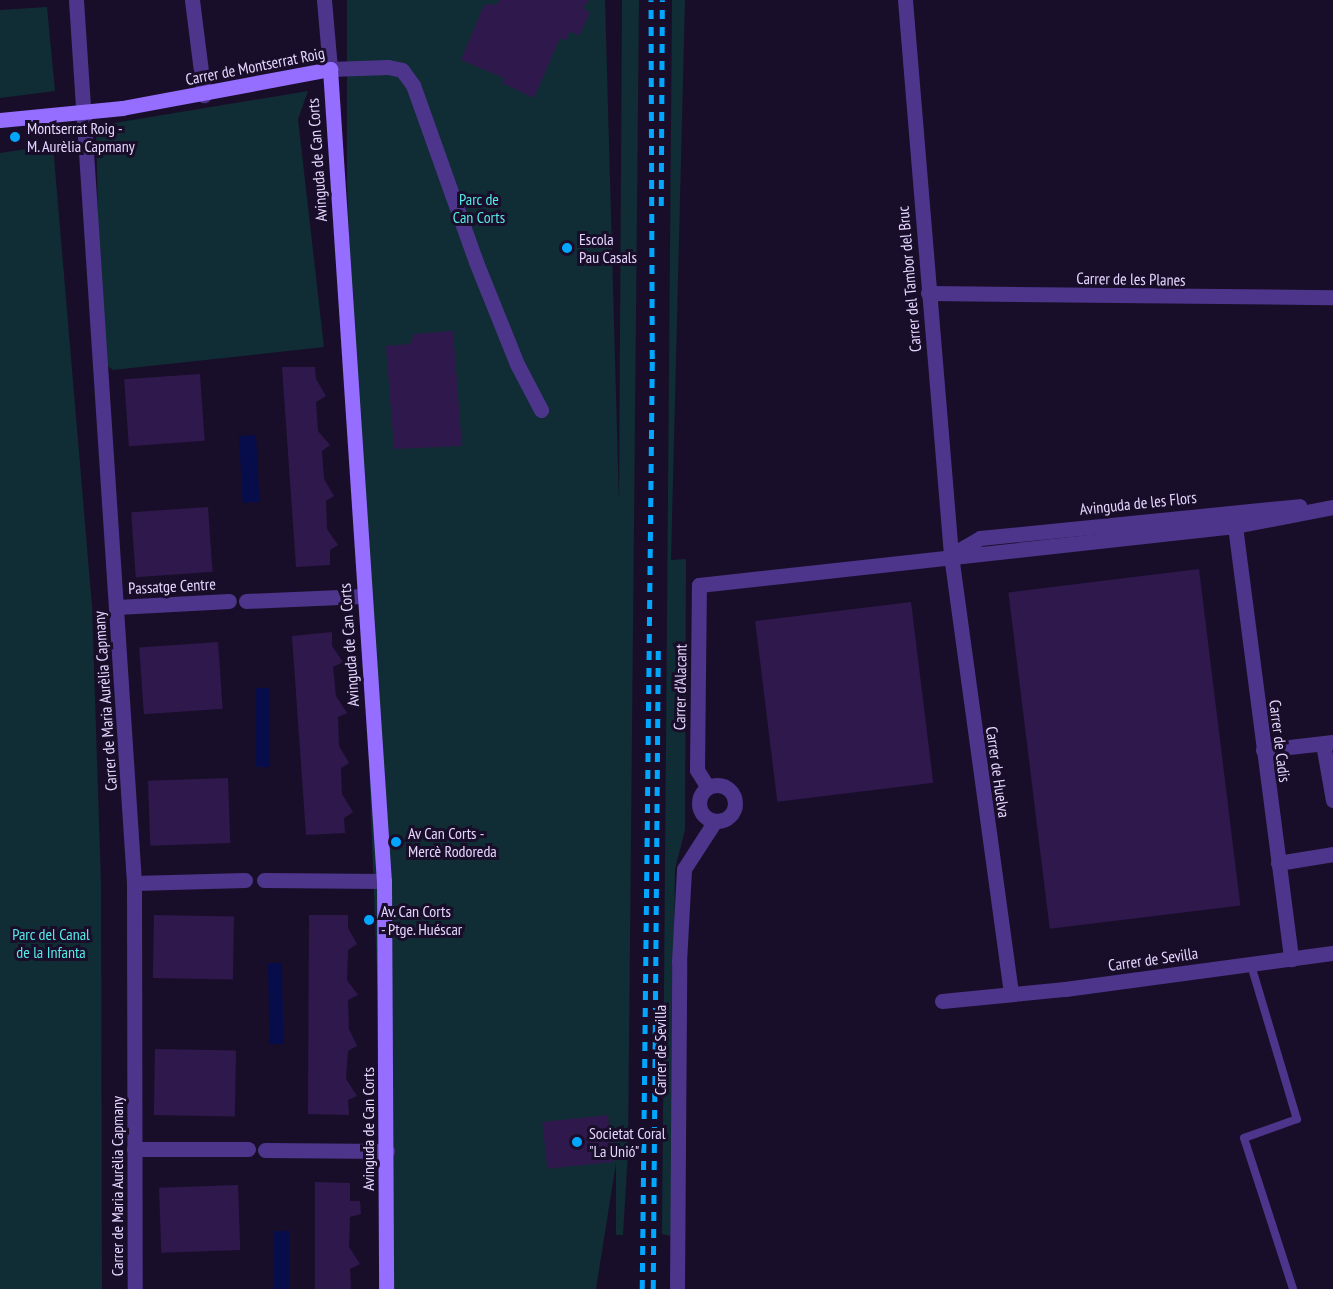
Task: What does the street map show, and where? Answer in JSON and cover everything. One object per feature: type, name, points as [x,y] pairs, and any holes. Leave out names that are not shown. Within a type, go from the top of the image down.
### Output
[{"type":"street","name":"Carrer de Maria Aurèlia Capmany","points":[[76,0],[84,92],[82,112],[134,883],[135,1289]]},
{"type":"street","points":[[192,0],[204,94]]},
{"type":"street","name":"Avinguda de Can Corts","points":[[324,0],[384,881],[386,1289]]},
{"type":"street","name":"Carrer del Tambor del Bruc","points":[[904,0],[951,555]]},
{"type":"street","name":"Carrer de Montserrat Roig","points":[[0,120],[82,112],[204,94],[330,69],[388,67],[402,70],[413,85],[476,262],[517,364],[541,410]]},
{"type":"street","name":"Carrer de les Planes","points":[[928,292],[1333,297]]},
{"type":"street","name":"Avinguda de les Flors","points":[[951,555],[980,538],[1256,508],[1333,506]]},
{"type":"street","name":"Avinguda de les Flors","points":[[699,585],[951,555],[1235,526],[1333,506]]},
{"type":"street","name":"Carrer de Cadis","points":[[1235,526],[1292,959]]},
{"type":"street","name":"Carrer de Huelva","points":[[951,555],[1011,993]]},
{"type":"street","name":"Carrer d'Alacant","points":[[699,585],[697,770],[707,786]]},
{"type":"street","points":[[246,601],[363,596]]},
{"type":"street","name":"Passatge Centre","points":[[117,607],[229,601]]},
{"type":"street","points":[[1263,750],[1328,743],[1333,801]]},
{"type":"street","points":[[724,785],[734,795],[736,805],[731,816],[715,821],[702,813],[699,799],[707,786],[724,785]]},
{"type":"street","name":"Carrer de Sevilla","points":[[677,1289],[679,962],[684,869],[715,821]]},
{"type":"street","points":[[1278,863],[1333,854]]},
{"type":"street","points":[[134,883],[245,880]]},
{"type":"street","points":[[264,880],[384,881]]},
{"type":"street","name":"Carrer de Sevilla","points":[[942,1001],[1251,965],[1333,953]]},
{"type":"street","points":[[134,1149],[248,1149]]},
{"type":"street","points":[[265,1149],[387,1151]]},
{"type":"lane","points":[[1251,965],[1297,1119],[1244,1138],[1293,1289]]},
{"type":"green space","name":"Parc de Can Corts","points":[[347,0],[605,0],[619,502],[622,0],[639,0],[628,1152],[623,1235],[616,1235],[616,1163],[596,1289],[389,1289],[347,183]]},
{"type":"green space","points":[[672,0],[685,0],[671,560],[686,559],[685,830],[675,869],[671,1236],[662,1234]]},
{"type":"green space","points":[[47,7],[55,91],[0,98],[0,10]]},
{"type":"green space","points":[[308,91],[298,119],[324,347],[113,370],[101,361],[96,126]]},
{"type":"green space","name":"Parc del Canal de la Infanta","points":[[53,145],[92,606],[101,883],[102,1289],[0,1289],[0,153]]},
{"type":"shaded area","points":[[256,435],[260,502],[243,503],[239,436]]},
{"type":"shaded area","points":[[256,688],[270,688],[270,767],[256,767]]},
{"type":"shaded area","points":[[268,963],[282,963],[283,1044],[269,1044]]},
{"type":"shaded area","points":[[273,1231],[289,1231],[289,1289],[273,1289]]},
{"type":"building","points":[[500,0],[589,0],[583,8],[590,13],[579,36],[570,31],[566,41],[560,38],[534,98],[502,83],[504,78],[461,60],[484,5],[497,4]]},
{"type":"building","points":[[453,331],[462,446],[394,449],[386,346],[410,344],[414,334]]},
{"type":"building","points":[[282,367],[315,367],[316,379],[326,396],[316,402],[318,431],[330,445],[322,451],[324,479],[334,496],[326,501],[327,529],[338,545],[330,550],[330,565],[296,567]]},
{"type":"building","points":[[200,374],[205,441],[129,446],[124,379]]},
{"type":"building","points":[[208,507],[213,572],[136,577],[131,512]]},
{"type":"building","points":[[1199,569],[1240,905],[1050,929],[1008,592]]},
{"type":"building","points":[[911,602],[933,783],[777,802],[755,621]]},
{"type":"building","points":[[332,632],[332,646],[343,662],[333,667],[336,696],[347,713],[338,717],[339,746],[349,763],[341,768],[342,794],[353,812],[344,818],[345,833],[306,835],[292,636]]},
{"type":"building","points":[[218,642],[223,709],[144,714],[139,648]]},
{"type":"building","points":[[228,778],[230,843],[150,846],[148,781]]},
{"type":"building","points":[[154,915],[234,916],[233,979],[153,978]]},
{"type":"building","points":[[309,915],[348,915],[348,928],[357,944],[348,950],[347,980],[358,995],[348,1000],[349,1029],[357,1046],[348,1051],[346,1079],[357,1096],[348,1100],[349,1115],[308,1114]]},
{"type":"building","points":[[155,1049],[236,1050],[235,1116],[154,1115]]},
{"type":"building","name":"Societat Coral \"La Unió\"","points":[[608,1115],[613,1162],[547,1169],[542,1122]]},
{"type":"building","points":[[315,1182],[350,1183],[350,1201],[360,1201],[361,1214],[350,1217],[349,1247],[360,1264],[350,1269],[351,1289],[315,1289]]},
{"type":"building","points":[[238,1185],[240,1250],[161,1253],[159,1188]]},
{"type":"railway","points":[[642,1289],[652,359],[651,0]]},
{"type":"railway","points":[[661,206],[662,0]]},
{"type":"railway","points":[[653,1289],[658,650]]},
{"type":"place","name":"Montserrat Roig - M. Aurèlia Capmany","points":[[15,137]]},
{"type":"place","name":"Escola Pau Casals","points":[[567,248]]},
{"type":"place","name":"Av Can Corts - Mercè Rodoreda","points":[[396,842]]},
{"type":"place","name":"Av. Can Corts - Ptge. Huéscar","points":[[369,920]]},
{"type":"place","name":"Societat Coral \"La Unió\"","points":[[577,1142]]}]
